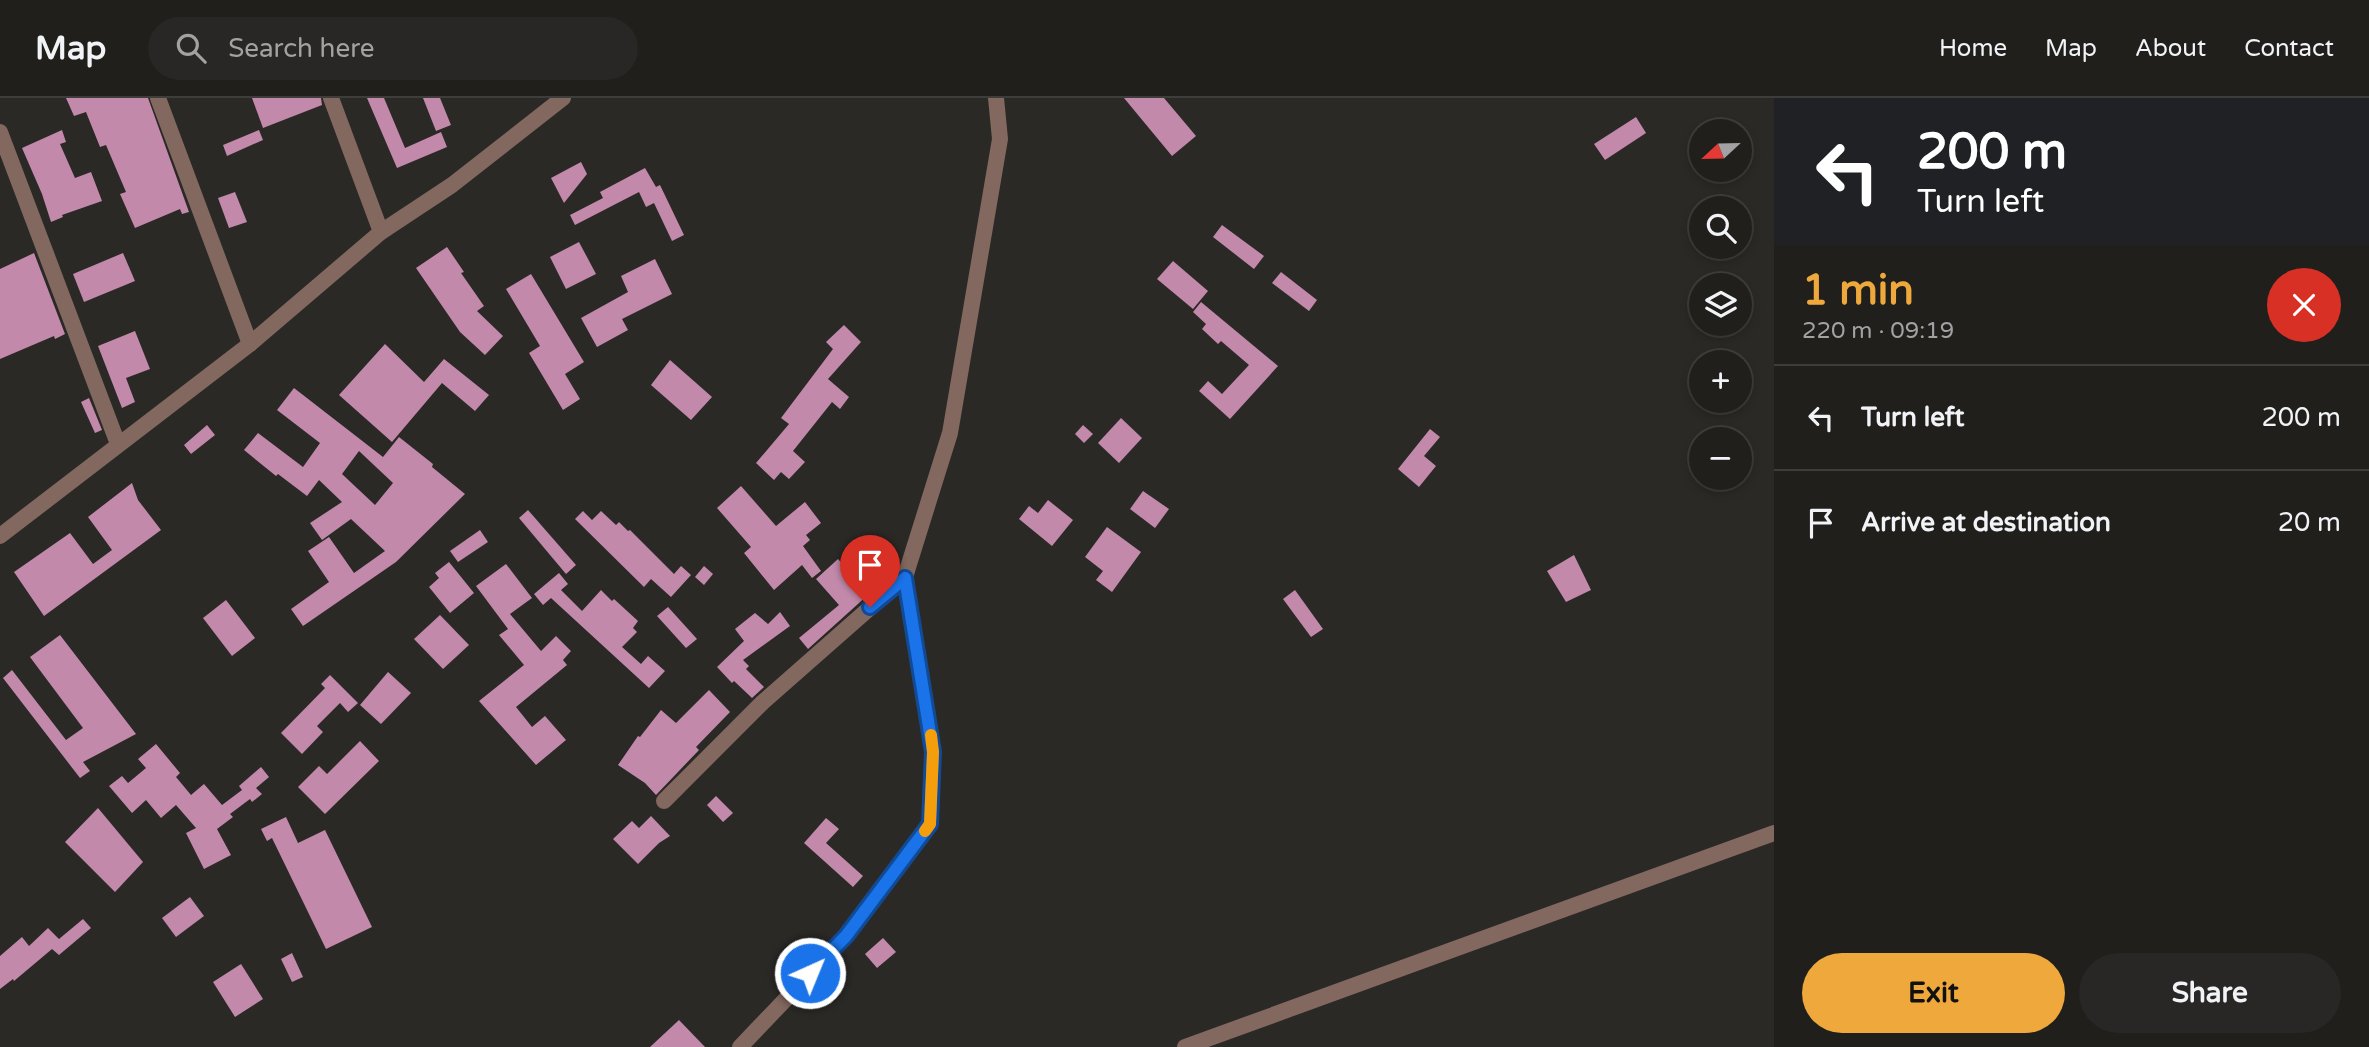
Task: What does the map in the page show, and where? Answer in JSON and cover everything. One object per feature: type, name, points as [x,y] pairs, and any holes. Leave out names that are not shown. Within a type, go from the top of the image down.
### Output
[{"type":"street","points":[[159,98],[250,344]]},
{"type":"street","points":[[331,98],[381,232]]},
{"type":"street","points":[[0,536],[250,344],[381,232],[452,185],[563,98]]},
{"type":"street","points":[[740,1047],[846,936],[930,824],[933,752],[905,578],[950,433],[1000,139],[996,98]]},
{"type":"street","points":[[0,132],[118,444]]},
{"type":"street","points":[[664,801],[762,702],[905,578]]},
{"type":"street","points":[[1185,1047],[1774,833]]},
{"type":"building","points":[[66,98],[148,98],[189,212],[182,214],[180,209],[135,228],[120,194],[126,192],[106,145],[100,147],[86,112],[74,116]]},
{"type":"building","points":[[252,98],[321,98],[322,105],[263,128]]},
{"type":"building","points":[[367,98],[384,98],[405,148],[441,132],[447,147],[397,168]]},
{"type":"building","points":[[423,98],[440,98],[451,125],[436,131]]},
{"type":"building","points":[[1124,98],[1164,98],[1196,136],[1172,156]]},
{"type":"building","points":[[1636,117],[1646,133],[1605,160],[1594,144]]},
{"type":"building","points":[[62,130],[66,142],[60,144],[75,178],[91,172],[102,201],[62,215],[63,217],[51,222],[22,148]]},
{"type":"building","points":[[259,130],[263,140],[227,156],[223,145]]},
{"type":"building","points":[[581,162],[587,174],[564,203],[551,178]]},
{"type":"building","points":[[645,168],[656,187],[660,185],[684,235],[672,241],[654,203],[646,207],[639,192],[575,225],[570,215],[603,198],[600,192]]},
{"type":"building","points":[[235,192],[247,222],[229,228],[218,198]]},
{"type":"building","points":[[1222,225],[1264,256],[1254,269],[1213,237]]},
{"type":"building","points":[[579,242],[596,274],[566,289],[550,257]]},
{"type":"building","points":[[447,247],[484,306],[477,311],[503,336],[485,355],[460,332],[416,268]]},
{"type":"building","points":[[34,253],[65,334],[0,359],[0,269]]},
{"type":"building","points":[[123,253],[135,281],[84,302],[73,274]]},
{"type":"building","points":[[655,259],[672,294],[622,319],[628,330],[597,347],[581,318],[628,292],[621,276]]},
{"type":"building","points":[[1173,261],[1208,291],[1193,309],[1157,279]]},
{"type":"building","points":[[1281,272],[1317,300],[1309,311],[1272,283]]},
{"type":"building","points":[[531,274],[584,362],[565,374],[580,399],[563,410],[529,353],[540,346],[506,289]]},
{"type":"building","points":[[1201,302],[1278,366],[1230,419],[1199,391],[1208,381],[1222,394],[1249,365],[1221,341],[1218,344],[1202,329],[1206,324],[1193,312]]},
{"type":"building","points":[[844,325],[861,342],[828,379],[849,397],[840,409],[832,402],[793,451],[805,462],[789,479],[781,472],[774,480],[756,463],[789,424],[781,418],[833,349],[826,342]]},
{"type":"building","points":[[135,331],[150,369],[126,378],[135,402],[122,408],[98,346]]},
{"type":"building","points":[[385,344],[424,382],[444,359],[489,395],[475,411],[442,383],[392,442],[339,395]]},
{"type":"building","points":[[670,360],[712,397],[691,420],[651,385]]},
{"type":"building","points":[[294,388],[383,457],[399,437],[465,494],[396,562],[303,626],[291,609],[329,582],[308,551],[329,537],[354,573],[385,551],[351,519],[322,540],[310,523],[342,502],[319,480],[307,496],[278,474],[276,476],[244,450],[258,433],[303,467],[320,443],[277,410]],"holes":[[[359,451],[393,483],[375,505],[342,474]]]},
{"type":"building","points":[[89,398],[102,430],[95,433],[81,402]]},
{"type":"building","points":[[1121,418],[1142,438],[1119,463],[1098,443]]},
{"type":"building","points":[[207,425],[215,435],[191,454],[184,445]]},
{"type":"building","points":[[1083,425],[1093,434],[1084,443],[1075,434]]},
{"type":"building","points":[[1430,429],[1440,437],[1424,456],[1436,466],[1419,487],[1398,469]]},
{"type":"building","points":[[132,483],[138,500],[161,530],[44,616],[14,572],[70,533],[93,564],[112,550],[88,517]]},
{"type":"building","points":[[741,486],[776,526],[805,502],[821,523],[806,535],[810,540],[803,546],[821,571],[812,578],[802,565],[774,590],[744,553],[751,547],[717,508]]},
{"type":"building","points":[[1143,491],[1169,509],[1155,528],[1130,509]]},
{"type":"building","points":[[1048,500],[1073,520],[1052,546],[1019,519],[1029,506],[1038,513]]},
{"type":"building","points":[[528,510],[576,565],[566,574],[519,518]]},
{"type":"building","points":[[583,511],[592,520],[601,511],[616,525],[619,522],[630,530],[674,574],[681,566],[691,575],[671,597],[651,579],[644,587],[575,519]]},
{"type":"building","points":[[1107,527],[1141,552],[1112,592],[1096,580],[1103,571],[1085,557]]},
{"type":"building","points":[[480,530],[488,542],[458,562],[450,551]]},
{"type":"building","points":[[1574,555],[1591,590],[1566,602],[1547,571]]},
{"type":"building","points":[[838,559],[869,594],[808,649],[799,638],[839,605],[816,579]]},
{"type":"building","points":[[449,562],[474,593],[450,613],[429,587],[439,578],[435,573]]},
{"type":"building","points":[[506,564],[532,598],[510,614],[541,651],[556,636],[571,651],[563,660],[567,665],[516,707],[532,727],[545,716],[566,740],[536,765],[479,701],[524,665],[499,635],[508,629],[476,586]]},
{"type":"building","points":[[704,566],[713,574],[704,585],[695,577]]},
{"type":"building","points":[[559,573],[568,584],[561,590],[582,611],[601,590],[638,621],[633,628],[637,632],[622,647],[641,664],[648,656],[665,671],[649,688],[551,598],[543,605],[534,594]]},
{"type":"building","points":[[1295,590],[1323,629],[1311,637],[1283,599]]},
{"type":"building","points":[[226,600],[255,638],[232,656],[203,618]]},
{"type":"building","points":[[668,607],[697,639],[686,648],[657,616]]},
{"type":"building","points":[[780,612],[790,626],[743,660],[749,666],[746,669],[764,687],[752,698],[717,667],[744,641],[735,629],[755,613],[768,624]]},
{"type":"building","points":[[440,615],[469,645],[443,669],[414,639]]},
{"type":"building","points":[[60,635],[136,734],[83,762],[90,771],[80,778],[3,678],[12,670],[66,740],[83,728],[30,657]]},
{"type":"building","points":[[388,672],[411,693],[381,724],[360,705]]},
{"type":"building","points":[[330,675],[358,703],[348,712],[340,703],[317,726],[323,732],[302,754],[281,733],[325,688],[321,684]]},
{"type":"building","points":[[709,690],[730,712],[696,747],[699,750],[656,795],[645,783],[618,765],[638,736],[640,737],[661,710],[676,723]]},
{"type":"building","points":[[360,741],[379,761],[325,814],[298,787],[319,766],[327,774]]},
{"type":"building","points":[[156,744],[180,773],[176,777],[191,795],[204,784],[222,805],[242,790],[239,786],[261,767],[269,777],[256,788],[262,794],[252,802],[250,799],[230,814],[233,817],[217,829],[231,855],[204,869],[186,833],[196,828],[176,805],[161,818],[146,800],[132,813],[109,786],[122,776],[128,783],[146,768],[138,759]]},
{"type":"building","points":[[716,796],[733,813],[723,822],[707,805]]},
{"type":"building","points":[[98,808],[143,862],[115,892],[65,842]]},
{"type":"building","points":[[651,816],[670,836],[638,864],[613,839],[632,821],[639,828]]},
{"type":"building","points":[[286,817],[298,843],[325,830],[372,927],[326,949],[272,838],[267,841],[261,829]]},
{"type":"building","points":[[826,818],[839,829],[826,843],[863,876],[853,887],[804,843]]},
{"type":"building","points":[[190,897],[204,916],[176,937],[162,918]]},
{"type":"building","points":[[83,919],[91,928],[59,955],[52,949],[14,981],[13,979],[0,989],[0,956],[22,937],[29,946],[48,928],[59,939]]},
{"type":"building","points":[[883,938],[896,952],[877,968],[865,954]]},
{"type":"building","points":[[292,953],[303,977],[292,982],[281,959]]},
{"type":"building","points":[[241,964],[263,999],[235,1017],[213,982]]},
{"type":"building","points":[[679,1020],[705,1047],[650,1047]]},
{"type":"slow traffic","points":[[925,831],[930,824],[933,752],[931,735]]},
{"type":"route","points":[[810,973],[846,936],[930,824],[933,752],[905,578],[870,607]]}]
